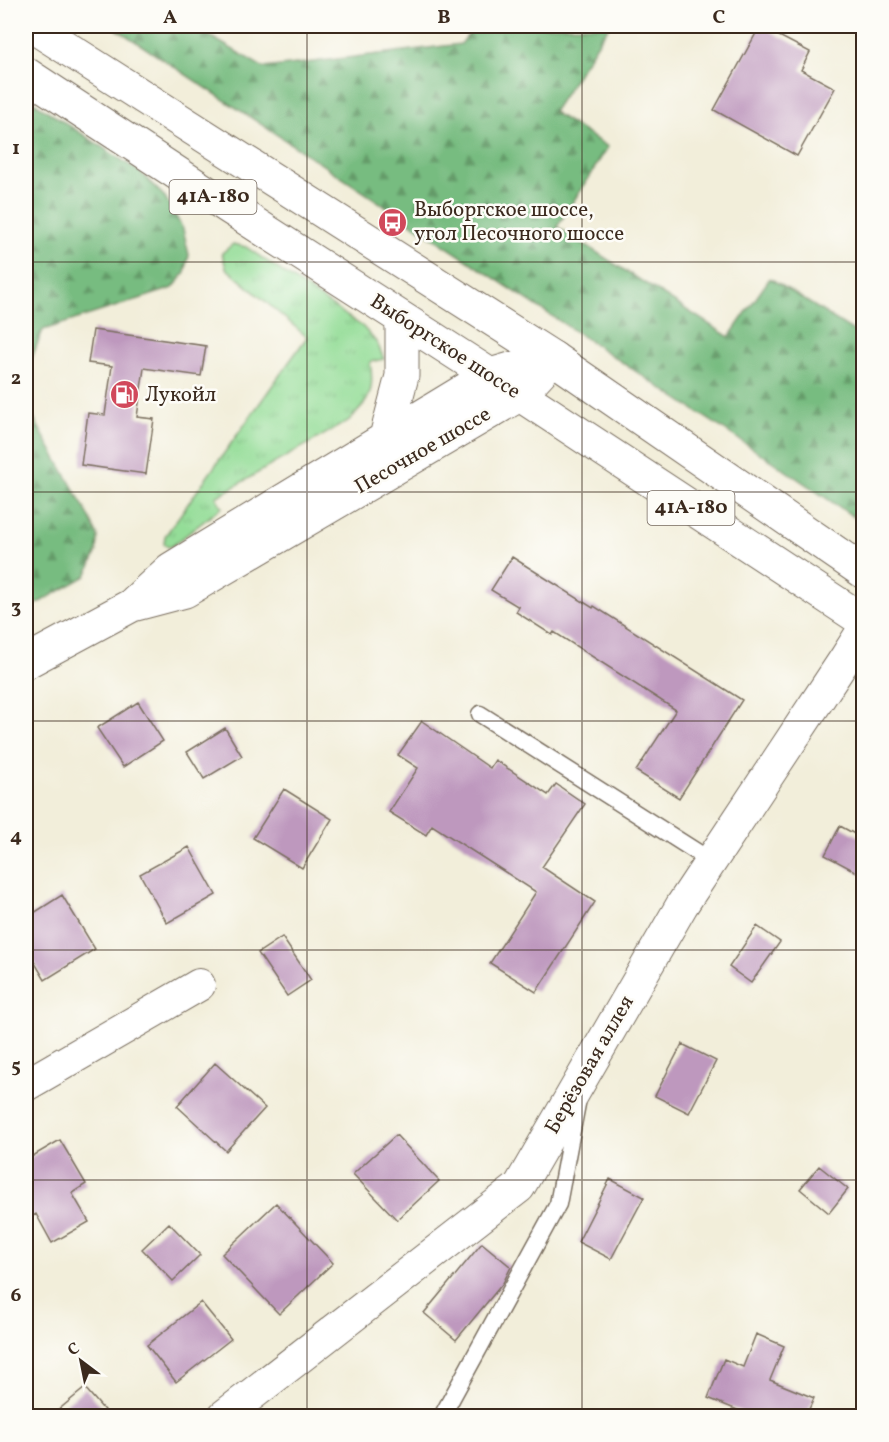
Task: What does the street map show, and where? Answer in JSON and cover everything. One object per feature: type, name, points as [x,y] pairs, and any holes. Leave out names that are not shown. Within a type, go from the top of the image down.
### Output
[{"type":"main road","name":"41А-180","points":[[32,26],[553,358],[862,567]]},
{"type":"main road","name":"Выборгское шоссе","points":[[26,74],[864,621]]},
{"type":"main road","points":[[387,436],[402,376],[402,318]]},
{"type":"main road","name":"Песочное шоссе","points":[[132,605],[171,569],[490,375],[553,358]]},
{"type":"main road","name":"Песочное шоссе","points":[[26,662],[132,605],[184,591],[519,395],[553,358]]},
{"type":"street","name":"Берёзовая аллея","points":[[224,1416],[519,1188],[682,905],[864,629]]},
{"type":"street","points":[[26,1085],[199,985]]},
{"type":"lane","points":[[480,714],[711,861]]},
{"type":"lane","points":[[442,1416],[558,1204],[582,1078]]},
{"type":"green space","points":[[112,26],[193,26],[264,68],[461,44],[475,26],[609,26],[553,112],[608,147],[557,227],[729,337],[770,278],[863,337],[863,523],[767,458]]},
{"type":"green space","points":[[26,97],[140,172],[165,197],[183,229],[189,255],[185,273],[173,288],[43,330],[28,367],[26,385]]},
{"type":"green space","points":[[233,244],[246,247],[363,327],[377,343],[384,359],[370,362],[372,380],[369,395],[361,408],[348,421],[216,497],[222,507],[168,547],[164,544],[165,536],[307,337],[226,268],[222,253]]},
{"type":"green space","points":[[26,405],[89,516],[98,537],[97,551],[86,576],[26,610]]},
{"type":"building","points":[[760,26],[810,52],[801,70],[835,88],[797,156],[714,110]]},
{"type":"building","name":"Лукойл","points":[[93,330],[206,346],[201,376],[144,368],[137,417],[154,419],[146,474],[81,465],[88,413],[105,415],[112,366],[88,363]]},
{"type":"building","points":[[512,557],[742,700],[679,798],[636,771],[676,710],[554,632],[552,635],[516,612],[519,607],[491,590]]},
{"type":"building","points":[[138,702],[163,741],[123,767],[97,728]]},
{"type":"building","points":[[422,721],[490,768],[495,760],[548,795],[556,784],[585,804],[542,867],[595,902],[536,992],[490,963],[536,892],[432,825],[426,835],[389,812],[418,768],[398,755]]},
{"type":"building","points":[[225,728],[242,756],[204,779],[187,752]]},
{"type":"building","points":[[284,789],[332,819],[302,868],[253,838]]},
{"type":"building","points":[[840,826],[864,839],[864,876],[825,855]]},
{"type":"building","points":[[189,847],[216,895],[167,923],[140,874]]},
{"type":"building","points":[[62,895],[95,949],[45,980],[26,948],[26,918]]},
{"type":"building","points":[[757,926],[780,942],[751,983],[729,967]]},
{"type":"building","points":[[282,937],[311,980],[287,996],[258,953]]},
{"type":"building","points":[[682,1044],[716,1061],[689,1113],[655,1096]]},
{"type":"building","points":[[215,1063],[265,1108],[226,1151],[177,1106]]},
{"type":"building","points":[[396,1135],[439,1181],[397,1220],[353,1174]]},
{"type":"building","points":[[60,1140],[86,1184],[72,1193],[89,1222],[52,1243],[36,1214],[26,1220],[26,1160]]},
{"type":"building","points":[[819,1166],[848,1189],[829,1213],[800,1189]]},
{"type":"building","points":[[610,1179],[644,1197],[611,1259],[578,1242]]},
{"type":"building","points":[[276,1203],[333,1263],[279,1314],[222,1254]]},
{"type":"building","points":[[169,1223],[200,1255],[173,1281],[142,1249]]},
{"type":"building","points":[[482,1243],[511,1267],[503,1283],[456,1340],[424,1313]]},
{"type":"building","points":[[201,1302],[231,1339],[176,1382],[147,1345]]},
{"type":"building","points":[[756,1334],[784,1346],[770,1380],[814,1398],[806,1416],[752,1416],[708,1398],[724,1359],[743,1367]]},
{"type":"building","points":[[85,1388],[109,1416],[51,1416]]},
{"type":"place","name":"Выборгское шоссе, угол Песочного шоссе","points":[[393,222]]},
{"type":"place","name":"Лукойл","points":[[124,395]]}]
